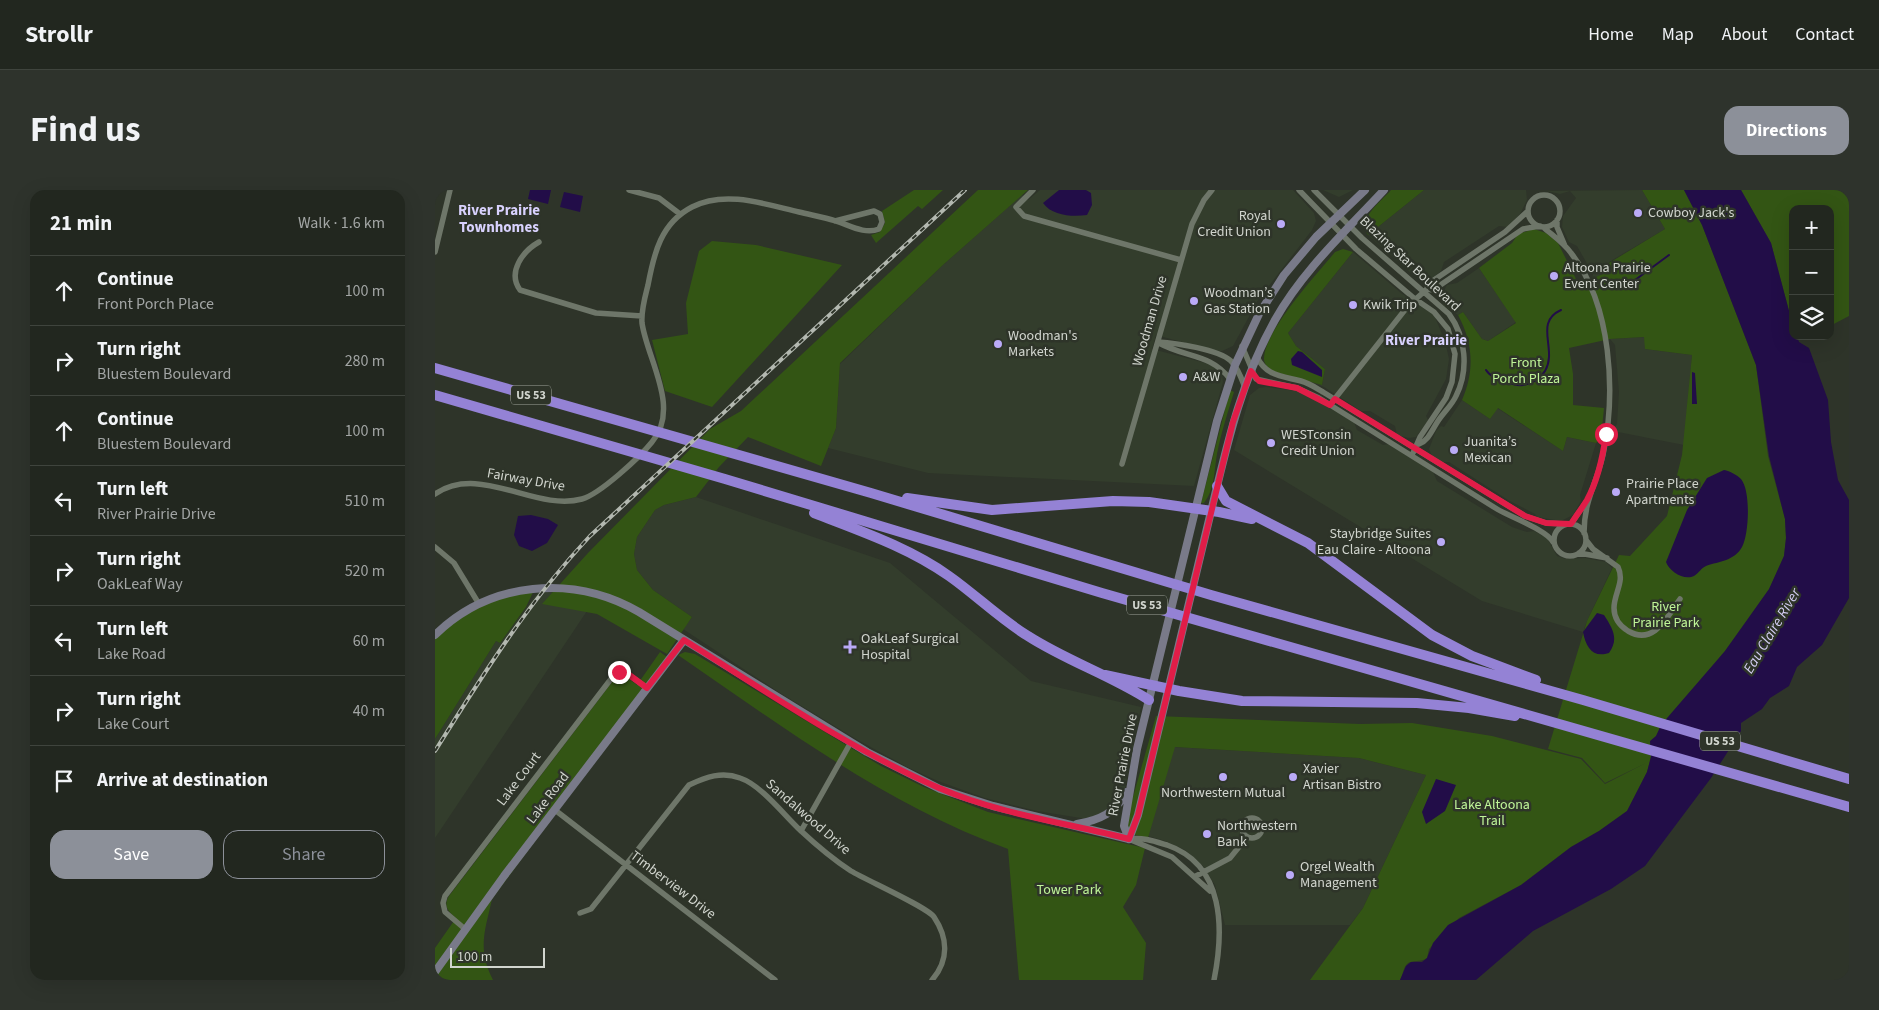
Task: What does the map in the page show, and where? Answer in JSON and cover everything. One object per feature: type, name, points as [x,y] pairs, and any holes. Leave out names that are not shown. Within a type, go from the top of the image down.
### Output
[{"type":"highway","name":"US 53","points":[[435,368],[871,492],[1211,595],[1587,701],[1849,779]]},
{"type":"highway","name":"US 53","points":[[435,395],[725,479],[1101,593],[1849,806]]},
{"type":"highway","points":[[1217,486],[1226,501],[1309,543],[1407,618],[1442,641],[1473,656],[1587,701]]},
{"type":"highway","points":[[871,492],[992,510],[1132,501],[1211,510],[1264,521]]},
{"type":"highway","points":[[779,496],[813,513],[885,541],[920,558],[949,576],[1026,635],[1070,662],[1105,675],[1242,701],[1374,702],[1444,705],[1570,726]]},
{"type":"highway","points":[[1105,675],[1149,700]]},
{"type":"street","points":[[435,252],[450,190]]},
{"type":"street","points":[[629,190],[659,198],[680,214],[704,201],[730,198],[835,221],[871,231],[879,229],[883,222],[880,214],[874,211],[835,221]]},
{"type":"street","points":[[1033,190],[1016,206],[1024,216],[1181,260]]},
{"type":"street","name":"Woodman Drive","points":[[1122,464],[1181,260],[1197,212],[1212,190]]},
{"type":"street","name":"Blazing Star Boulevard","points":[[1299,190],[1342,235],[1415,299],[1434,312],[1444,322],[1451,336],[1455,354],[1454,376],[1449,391],[1420,437],[1417,447],[1411,456]]},
{"type":"street","name":"Blazing Star Boulevard","points":[[1314,190],[1453,319],[1461,339],[1465,359],[1456,396],[1426,441],[1417,447]]},
{"type":"street","name":"River Prairie Drive","points":[[1129,839],[1125,826],[1129,789],[1217,420],[1235,365],[1242,346],[1275,288],[1330,223],[1365,190]]},
{"type":"street","name":"River Prairie Drive","points":[[1129,839],[1138,815],[1211,510],[1244,385],[1288,300],[1309,270],[1384,190]]},
{"type":"street","points":[[1330,405],[1415,299],[1425,291],[1432,281],[1496,239],[1528,211],[1535,198],[1547,196],[1558,203],[1557,227],[1566,248]]},
{"type":"street","points":[[1528,211],[1531,221],[1541,226],[1571,253],[1592,292],[1604,333],[1608,363],[1609,400],[1605,440],[1599,466],[1587,500],[1584,533]]},
{"type":"street","name":"Fairway Drive","points":[[435,494],[453,485],[472,483],[557,500],[574,500],[589,496],[604,487],[652,443],[662,422],[663,399],[642,316],[656,249],[670,223],[680,214]]},
{"type":"street","points":[[1425,291],[1433,290],[1520,230],[1526,227],[1551,225],[1557,220]]},
{"type":"street","points":[[539,242],[524,251],[520,258],[515,279],[520,290],[596,313],[642,316]]},
{"type":"street","points":[[1158,342],[1173,343],[1223,356],[1235,365],[1244,385]]},
{"type":"street","points":[[1158,342],[1171,350],[1218,365],[1230,379]]},
{"type":"street","points":[[1242,346],[1251,371],[1259,381],[1297,388],[1330,405],[1517,521],[1541,530],[1553,542],[1557,550],[1565,556],[1579,553],[1608,559]]},
{"type":"street","points":[[1257,357],[1264,368],[1271,374],[1303,382],[1335,399],[1417,447],[1525,516],[1546,523],[1568,524],[1581,528],[1586,540],[1593,549],[1618,567],[1621,577],[1614,605],[1615,614],[1620,625],[1630,632],[1639,635],[1653,634],[1658,630],[1680,599]]},
{"type":"street","points":[[1553,542],[1556,531],[1568,524],[1587,500]]},
{"type":"street","points":[[1579,553],[1586,540]]},
{"type":"street","points":[[435,547],[454,562],[479,604]]},
{"type":"street","points":[[435,635],[453,620],[479,604],[514,592],[543,587],[575,589],[600,595],[625,604],[851,742],[940,788],[993,806],[1129,839],[1172,857],[1196,876],[1214,894]]},
{"type":"street","name":"Lake Road","points":[[435,972],[465,929],[684,640]]},
{"type":"street","name":"Lake Court","points":[[465,929],[445,912],[443,903],[445,896],[614,675],[625,672],[647,688]]},
{"type":"street","points":[[801,832],[851,742]]},
{"type":"street","name":"Sandalwood Drive","points":[[580,913],[591,909],[689,785],[706,777],[727,774],[743,778],[761,792],[801,832],[850,870],[933,915],[946,943],[939,972],[932,980]]},
{"type":"street","points":[[1072,824],[1093,821],[1111,813],[1129,789]]},
{"type":"street","name":"Timberview Drive","points":[[555,810],[775,980]]},
{"type":"street","points":[[1196,876],[1230,858],[1247,837]]},
{"type":"street","points":[[1129,839],[1143,838],[1181,850],[1193,859],[1203,871],[1214,894],[1221,927],[1214,980]]},
{"type":"shaded area","points":[[1040,190],[1293,190],[1314,213],[1316,221],[1312,230],[1258,300],[1233,346],[1222,351],[1215,351],[1156,335],[1152,349],[1213,365],[1222,374],[1223,382],[1194,486],[928,473],[828,448],[836,428],[840,364],[944,264],[1022,195],[1028,200]]},
{"type":"shaded area","points":[[1323,190],[1353,190],[1339,197]]},
{"type":"shaded area","points":[[1424,190],[1526,190],[1527,200],[1520,214],[1507,227],[1499,226],[1444,262],[1441,271],[1435,276],[1429,280],[1421,280],[1368,235]]},
{"type":"shaded area","points":[[1642,190],[1665,229],[1609,262],[1613,270],[1592,279],[1593,274],[1577,246],[1569,242],[1562,227],[1563,216],[1576,198],[1570,191],[1560,194],[1547,191]]},
{"type":"shaded area","points":[[1353,252],[1401,293],[1434,315],[1445,341],[1449,359],[1446,379],[1426,416],[1428,420],[1416,437],[1409,438],[1397,435],[1395,426],[1370,411],[1361,411],[1324,387],[1304,379],[1322,385],[1325,369],[1296,346],[1288,333]]},
{"type":"shaded area","points":[[1479,268],[1516,322],[1488,341],[1482,339],[1463,312],[1458,315],[1444,306],[1440,298],[1447,285],[1457,283]]},
{"type":"shaded area","points":[[1645,337],[1645,349],[1692,355],[1684,445],[1613,431],[1617,424],[1619,392],[1615,345],[1610,339]]},
{"type":"shaded area","points":[[1266,387],[1296,391],[1311,397],[1354,422],[1357,430],[1383,445],[1389,444],[1433,472],[1437,481],[1512,527],[1527,532],[1534,531],[1547,538],[1557,556],[1566,559],[1585,558],[1606,562],[1612,568],[1583,632],[1482,601],[1234,450],[1250,395],[1259,388]]},
{"type":"shaded area","points":[[1462,400],[1490,419],[1497,408],[1563,451],[1567,437],[1596,443],[1580,495],[1581,501],[1573,515],[1561,521],[1537,517],[1449,462],[1440,462],[1432,456],[1429,449],[1436,431],[1441,426],[1444,427]]},
{"type":"shaded area","points":[[696,497],[890,563],[1031,681],[1141,707],[1124,793],[1107,811],[1087,819],[1037,811],[985,798],[938,781],[909,768],[856,739],[777,691],[683,629],[692,617],[653,590],[637,570],[634,554],[637,537],[655,510],[664,505]]},
{"type":"shaded area","points":[[550,591],[595,599],[435,838],[435,739],[496,641],[500,643],[538,592]]},
{"type":"shaded area","points":[[1174,747],[1359,758],[1426,775],[1363,908],[1350,925],[1225,925],[1215,885],[1203,866],[1185,850],[1148,836]]},
{"type":"green space","points":[[914,190],[943,190],[922,209],[918,206],[876,243],[871,235],[880,232],[885,223],[882,211]]},
{"type":"green space","points":[[978,190],[1028,190],[944,264],[840,363],[836,428],[821,466],[748,437],[719,467],[696,497],[664,505],[655,510],[637,537],[634,554],[637,570],[653,590],[692,617],[667,654],[597,614],[542,604],[588,553],[710,429],[741,411]]},
{"type":"green space","points":[[1391,190],[1424,190],[1368,235],[1365,229],[1368,216]]},
{"type":"green space","points":[[1642,190],[1684,190],[1702,225],[1756,365],[1768,456],[1785,519],[1786,538],[1784,556],[1769,590],[1725,651],[1656,736],[1647,772],[1627,811],[1599,831],[1571,847],[1521,885],[1459,918],[1429,949],[1427,958],[1407,964],[1400,980],[1310,980],[1363,908],[1426,775],[1359,758],[1175,747],[1148,838],[1123,832],[1156,716],[1360,724],[1412,723],[1492,736],[1581,759],[1605,784],[1646,763],[1605,783],[1582,758],[1548,749],[1587,621],[1619,555],[1630,556],[1667,516],[1682,455],[1692,355],[1645,349],[1644,337],[1610,339],[1569,348],[1573,374],[1573,405],[1604,408],[1601,438],[1596,443],[1567,437],[1563,451],[1498,408],[1490,419],[1462,400],[1469,378],[1470,357],[1467,336],[1458,315],[1463,312],[1482,339],[1488,341],[1516,323],[1479,268],[1512,243],[1518,234],[1534,229],[1546,233],[1558,243],[1576,279],[1582,283],[1612,270],[1609,263],[1665,229]]},
{"type":"green space","points":[[1741,190],[1849,190],[1849,316],[1834,324],[1834,205],[1789,205],[1789,311],[1771,243]]},
{"type":"green space","points":[[712,241],[756,245],[842,265],[712,407],[665,391],[652,340],[688,334],[686,303],[699,251]]},
{"type":"green space","points":[[1343,249],[1353,252],[1288,333],[1296,346],[1325,369],[1322,385],[1272,371],[1265,364],[1264,359],[1266,347],[1273,334],[1293,303],[1316,274],[1335,252]]},
{"type":"green space","points":[[1230,390],[1234,392],[1219,446],[1212,486],[1208,498],[1204,503],[1201,503]]},
{"type":"green space","points":[[535,588],[526,607],[500,643],[496,641],[435,739],[435,636],[479,604]]},
{"type":"green space","points":[[660,652],[670,659],[492,899],[485,931],[484,949],[485,959],[493,980],[435,980],[435,948],[456,918],[446,906],[449,896],[616,677],[625,676],[637,685]]},
{"type":"green space","name":"Tower Park","points":[[685,652],[695,654],[881,766],[924,787],[988,812],[1145,848],[1136,885],[1123,907],[1146,943],[1143,980],[1019,980],[1008,849],[963,831],[920,810],[837,762],[678,655]]},
{"type":"water","points":[[530,190],[551,190],[548,204],[528,199]]},
{"type":"water","points":[[1059,190],[1086,190],[1091,193],[1092,205],[1087,215],[1063,215],[1047,207],[1043,203]]},
{"type":"water","name":"Eau Claire River","points":[[1684,190],[1741,190],[1771,243],[1789,311],[1789,340],[1798,340],[1809,348],[1828,400],[1831,442],[1838,480],[1849,500],[1849,598],[1822,645],[1797,667],[1789,686],[1770,698],[1762,709],[1741,723],[1741,731],[1711,778],[1645,866],[1611,889],[1533,931],[1476,980],[1400,980],[1406,966],[1411,962],[1422,962],[1427,958],[1433,943],[1448,925],[1521,885],[1571,847],[1599,831],[1627,811],[1647,772],[1651,757],[1650,741],[1656,736],[1661,725],[1725,651],[1769,589],[1784,556],[1786,538],[1785,519],[1769,456],[1756,365],[1702,225]]},
{"type":"water","points":[[564,192],[583,196],[580,212],[560,207]]},
{"type":"water","points":[[1298,351],[1302,352],[1322,370],[1322,377],[1292,365],[1291,359]]},
{"type":"water","points":[[1692,372],[1695,373],[1697,404],[1692,404]]},
{"type":"water","points":[[1724,470],[1733,473],[1741,479],[1746,493],[1748,513],[1746,533],[1742,547],[1731,558],[1706,566],[1694,576],[1682,576],[1674,572],[1666,562],[1687,510],[1707,478]]},
{"type":"water","points":[[531,515],[548,519],[558,525],[547,543],[532,551],[519,546],[514,535],[518,516]]},
{"type":"water","points":[[1597,613],[1604,615],[1614,634],[1614,643],[1609,653],[1595,653],[1588,647],[1584,638],[1583,632]]},
{"type":"water","points":[[1436,779],[1456,785],[1445,811],[1426,824],[1422,812]]},
{"type":"waterway","points":[[1631,283],[1669,255]]},
{"type":"waterway","points":[[1486,370],[1497,378],[1517,385],[1530,383],[1541,376],[1548,364],[1549,357],[1548,325],[1554,314],[1561,310]]},
{"type":"railway","points":[[435,751],[488,667],[526,613],[567,561],[590,536],[965,190]]},
{"type":"place","name":"Cowboy Jack's","points":[[1638,213]]},
{"type":"place","name":"Royal Credit Union","points":[[1281,224]]},
{"type":"place","name":"Altoona Prairie Event Center","points":[[1554,276]]},
{"type":"place","name":"Woodman’s Gas Station","points":[[1194,301]]},
{"type":"place","name":"Kwik Trip","points":[[1353,305]]},
{"type":"place","name":"Woodman's Markets","points":[[998,344]]},
{"type":"place","name":"A&W","points":[[1183,377]]},
{"type":"place","name":"WESTconsin Credit Union","points":[[1271,443]]},
{"type":"place","name":"Juanita’s Mexican","points":[[1454,450]]},
{"type":"place","name":"Prairie Place Apartments","points":[[1616,492]]},
{"type":"place","name":"Staybridge Suites Eau Claire - Altoona","points":[[1441,542]]},
{"type":"place","name":"OakLeaf Surgical Hospital","points":[[850,647]]},
{"type":"place","name":"Northwestern Mutual","points":[[1223,777]]},
{"type":"place","name":"Xavier Artisan Bistro","points":[[1293,777]]},
{"type":"place","name":"Northwestern Bank","points":[[1207,834]]},
{"type":"place","name":"Orgel Wealth Management","points":[[1290,875]]},
{"type":"district","name":"River Prairie Townhomes","points":[[499,218]]},
{"type":"district","name":"River Prairie","points":[[1426,340]]},
{"type":"route","points":[[619,672],[625,672],[647,688],[684,640],[867,752],[940,788],[993,806],[1129,839],[1138,815],[1233,422],[1241,393],[1251,371],[1253,376],[1259,381],[1297,388],[1330,405],[1335,399],[1485,494],[1525,516],[1551,524],[1571,524],[1587,500],[1603,455],[1606,434]]},
{"type":"park label","name":"Front Porch Plaza","points":[[1526,372]]},
{"type":"park label","name":"River Prairie Park","points":[[1666,616]]},
{"type":"park label","name":"Lake Altoona Trail","points":[[1492,814]]}]
